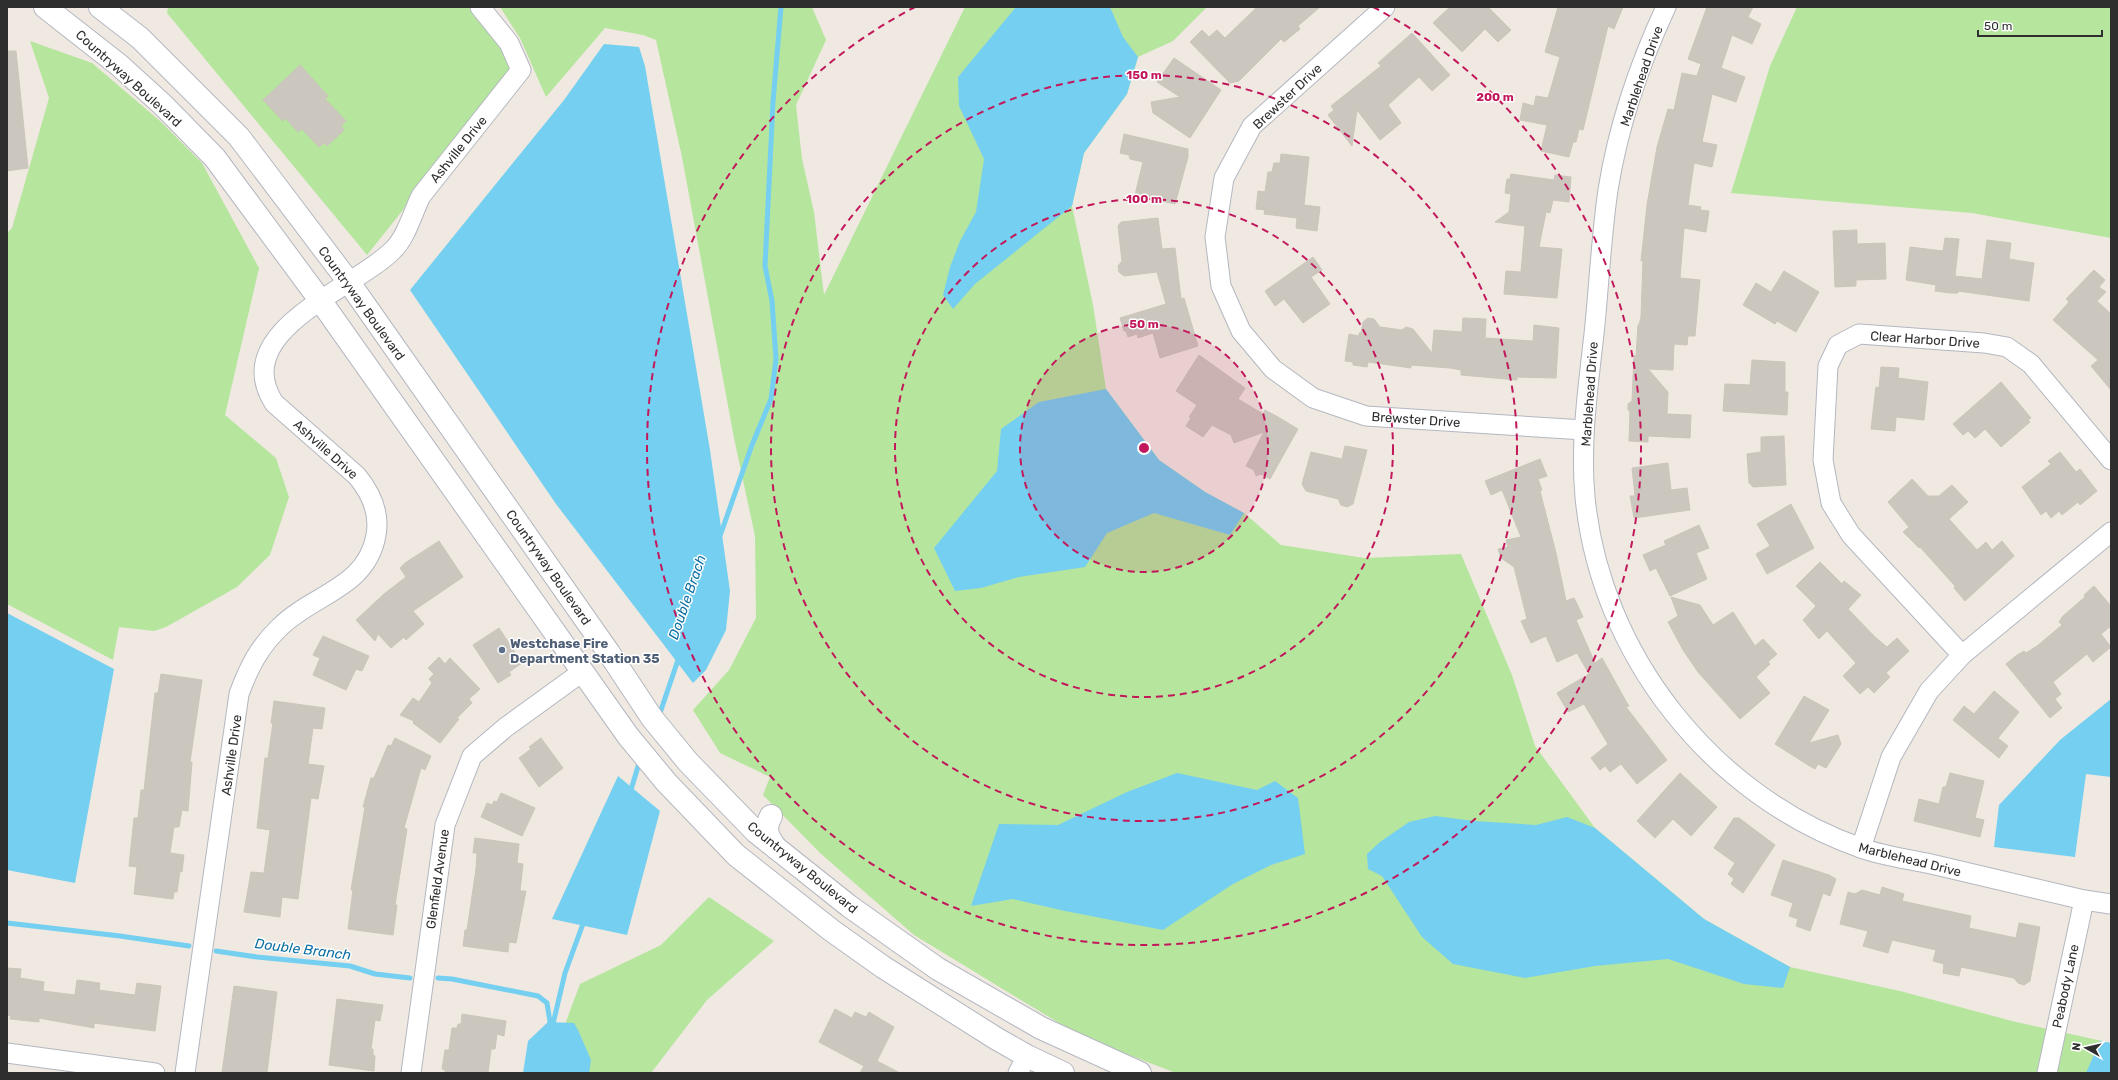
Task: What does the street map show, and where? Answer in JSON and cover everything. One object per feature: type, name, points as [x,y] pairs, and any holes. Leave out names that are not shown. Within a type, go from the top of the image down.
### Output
[{"type":"street","name":"Countryway Boulevard","points":[[45,7],[119,65],[163,105],[214,158],[320,300],[628,736],[666,782],[736,855],[831,930],[1023,1065],[1063,1073]]},
{"type":"street","name":"Countryway Boulevard","points":[[100,7],[140,38],[239,137],[348,281],[609,653],[652,718],[688,762],[756,832],[850,906],[938,969],[1041,1028],[1140,1073]]},
{"type":"street","name":"Ashville Drive","points":[[185,1073],[239,694],[250,665],[266,642],[281,626],[354,577],[367,562],[374,547],[377,529],[376,514],[366,486],[357,476],[274,403],[267,393],[264,380],[267,352],[276,337],[320,300],[380,262],[394,249],[405,233],[412,213],[421,196],[521,70],[509,43],[480,7]]},
{"type":"street","name":"Brewster Drive","points":[[1385,7],[1252,126],[1224,178],[1215,237],[1222,286],[1241,331],[1273,369],[1313,398],[1366,416],[1584,430]]},
{"type":"street","name":"Marblehead Drive","points":[[1666,7],[1654,33],[1624,116],[1608,190],[1584,430],[1585,497],[1597,561],[1618,623],[1652,684],[1692,736],[1743,784],[1797,820],[1861,848],[2084,900],[2111,904]]},
{"type":"street","points":[[214,158],[239,137]]},
{"type":"street","name":"Clear Harbor Drive","points":[[1962,655],[1851,535],[1831,502],[1823,460],[1828,366],[1838,345],[1859,334],[1984,343],[2007,347],[2032,364],[2111,460]]},
{"type":"street","points":[[1861,848],[1891,757],[1929,691],[1962,655],[2111,532]]},
{"type":"street","points":[[582,672],[609,653]]},
{"type":"street","name":"Glenfield Avenue","points":[[411,1073],[444,825],[472,756],[506,726],[582,672]]},
{"type":"street","points":[[771,816],[767,824],[766,832],[776,848]]},
{"type":"street","name":"Peabody Lane","points":[[2047,1073],[2084,900]]},
{"type":"street","points":[[1023,1065],[1041,1028]]},
{"type":"street","points":[[7,1053],[155,1073]]},
{"type":"green space","points":[[168,7],[470,7],[473,15],[501,47],[510,69],[413,191],[403,210],[367,255],[167,13]]},
{"type":"green space","points":[[500,7],[812,7],[826,40],[796,105],[802,159],[814,212],[824,295],[965,7],[1207,7],[1173,41],[1138,57],[1127,94],[1084,153],[1072,206],[1093,305],[1106,389],[1159,460],[1205,492],[1244,513],[1281,545],[1364,558],[1461,554],[1512,675],[1535,746],[1595,828],[1704,919],[1790,967],[1900,991],[2012,1021],[2111,1043],[2111,1073],[1176,1073],[1082,1037],[914,935],[820,853],[763,795],[770,777],[720,753],[693,710],[729,670],[756,618],[755,536],[734,438],[682,157],[656,40],[643,35],[605,28],[546,97],[520,38]]},
{"type":"green space","points":[[1797,7],[2111,7],[2111,238],[1972,213],[1731,193],[1770,66]]},
{"type":"green space","points":[[30,41],[92,63],[160,121],[202,163],[259,268],[225,415],[276,458],[289,497],[270,555],[237,587],[166,627],[154,631],[119,627],[113,660],[7,604],[7,233],[12,228],[49,98]]},
{"type":"green space","points":[[709,897],[774,941],[707,1000],[651,1073],[547,1073],[580,984],[661,945]]},
{"type":"water","points":[[1016,7],[1110,7],[1123,37],[1138,57],[1127,94],[1084,153],[1072,206],[975,284],[953,309],[943,295],[950,267],[960,241],[976,212],[984,159],[959,106],[958,77]]},
{"type":"water","points":[[604,44],[639,47],[645,66],[710,450],[730,591],[726,630],[706,670],[693,683],[556,504],[410,290],[564,100]]},
{"type":"water","points":[[1106,389],[1159,460],[1205,492],[1244,513],[1230,535],[1154,513],[1107,533],[1085,567],[1019,577],[981,588],[955,591],[934,548],[997,471],[1001,429],[1039,402]]},
{"type":"water","points":[[7,613],[114,669],[75,883],[7,870]]},
{"type":"water","points":[[2111,699],[2111,777],[2086,774],[2075,857],[1994,847],[1999,805],[2060,740]]},
{"type":"water","points":[[1177,773],[1257,790],[1275,781],[1298,798],[1305,854],[1271,865],[1233,884],[1163,930],[1065,911],[1013,899],[971,906],[999,824],[1058,825],[1127,792]]},
{"type":"water","points":[[618,776],[660,811],[627,935],[552,919]]},
{"type":"water","points":[[1435,816],[1474,821],[1536,825],[1567,817],[1595,828],[1704,919],[1790,967],[1783,988],[1744,984],[1668,959],[1595,966],[1525,978],[1453,964],[1422,937],[1382,876],[1368,869],[1367,854],[1380,842],[1409,822]]},
{"type":"water","points":[[548,1022],[574,1023],[591,1060],[589,1073],[523,1073],[528,1041]]},
{"type":"water","points":[[2100,1041],[2111,1043],[2111,1073],[2086,1073]]},
{"type":"building","points":[[1257,7],[1320,7],[1298,26],[1300,29],[1284,42],[1281,39],[1239,81],[1230,83],[1190,42],[1202,30],[1209,37],[1217,30],[1225,38]]},
{"type":"building","points":[[1450,7],[1488,7],[1511,30],[1498,42],[1485,29],[1462,52],[1433,23]]},
{"type":"building","points":[[1558,7],[1623,7],[1614,29],[1608,26],[1583,130],[1579,129],[1576,142],[1573,142],[1569,157],[1541,151],[1547,125],[1520,120],[1523,103],[1534,106],[1536,96],[1548,98],[1560,57],[1545,52]]},
{"type":"building","points":[[1707,7],[1753,7],[1748,17],[1761,24],[1752,44],[1732,35],[1721,68],[1745,77],[1736,102],[1712,94],[1702,142],[1717,145],[1712,167],[1694,163],[1688,205],[1701,207],[1700,210],[1709,211],[1706,232],[1684,228],[1680,278],[1700,280],[1695,336],[1688,336],[1687,345],[1674,344],[1673,370],[1648,369],[1668,392],[1667,414],[1691,415],[1690,438],[1648,436],[1648,442],[1629,441],[1630,412],[1628,410],[1628,404],[1632,401],[1634,355],[1636,356],[1638,325],[1641,317],[1643,261],[1641,261],[1647,205],[1657,147],[1668,109],[1674,110],[1682,73],[1697,76],[1701,64],[1688,59]]},
{"type":"building","points":[[1412,33],[1450,75],[1432,91],[1419,77],[1388,105],[1401,123],[1380,140],[1357,110],[1352,146],[1328,115],[1334,110],[1331,106],[1381,66],[1378,63]]},
{"type":"building","points":[[7,51],[16,51],[28,168],[7,171]]},
{"type":"building","points":[[1174,58],[1221,90],[1190,138],[1153,113],[1151,102],[1180,97],[1157,82]]},
{"type":"building","points":[[300,65],[328,96],[325,99],[346,121],[341,126],[344,130],[327,146],[324,143],[319,147],[302,129],[298,132],[285,118],[283,121],[263,100]]},
{"type":"building","points":[[1124,134],[1188,149],[1188,157],[1175,204],[1135,195],[1143,162],[1130,159],[1129,155],[1120,153]]},
{"type":"building","points":[[1281,154],[1309,157],[1304,205],[1320,207],[1317,231],[1296,228],[1297,218],[1264,214],[1265,210],[1256,209],[1258,191],[1265,192],[1268,172],[1272,172],[1274,163],[1280,163]]},
{"type":"building","points":[[1511,174],[1554,180],[1555,175],[1571,177],[1569,202],[1553,200],[1550,213],[1546,212],[1539,247],[1562,249],[1557,298],[1504,294],[1506,271],[1521,272],[1525,226],[1495,222],[1509,212],[1511,194],[1505,193],[1507,179],[1510,179]]},
{"type":"building","points":[[1158,218],[1162,249],[1175,248],[1181,299],[1184,298],[1198,346],[1160,358],[1153,333],[1138,338],[1137,334],[1128,337],[1126,331],[1124,331],[1120,318],[1166,304],[1157,272],[1124,276],[1119,272],[1118,266],[1122,261],[1118,226],[1121,222]]},
{"type":"building","points":[[1857,230],[1857,244],[1885,243],[1886,279],[1856,280],[1856,286],[1835,287],[1833,231]]},
{"type":"building","points":[[1945,238],[1959,239],[1955,276],[1982,279],[1987,240],[2011,243],[2009,259],[2034,263],[2029,301],[1958,291],[1958,293],[1950,293],[1935,291],[1936,285],[1906,280],[1910,247],[1943,251]]},
{"type":"building","points":[[1313,257],[1322,270],[1311,277],[1330,304],[1303,323],[1284,299],[1275,306],[1265,291]]},
{"type":"building","points":[[2094,270],[2105,280],[2099,287],[2106,292],[2097,301],[2111,314],[2111,390],[2091,366],[2098,360],[2053,320],[2069,302],[2066,299]]},
{"type":"building","points":[[1784,271],[1819,292],[1796,332],[1777,321],[1775,324],[1743,305],[1756,283],[1771,292]]},
{"type":"building","points":[[1368,318],[1374,319],[1380,327],[1402,330],[1406,327],[1413,329],[1432,353],[1434,330],[1462,332],[1463,318],[1486,319],[1485,338],[1533,341],[1534,325],[1559,328],[1556,378],[1517,377],[1517,380],[1461,375],[1461,370],[1450,368],[1411,365],[1411,368],[1368,362],[1367,367],[1353,365],[1353,362],[1345,361],[1349,334],[1359,336],[1363,322]]},
{"type":"building","points":[[1199,355],[1245,388],[1238,399],[1263,414],[1265,410],[1298,429],[1270,479],[1261,474],[1256,476],[1254,470],[1246,466],[1264,432],[1234,443],[1231,435],[1212,425],[1203,437],[1186,426],[1191,418],[1189,417],[1197,405],[1176,391]]},
{"type":"building","points":[[1752,360],[1785,362],[1785,392],[1788,392],[1787,415],[1723,411],[1725,384],[1750,385]]},
{"type":"building","points":[[1881,367],[1899,368],[1898,378],[1928,382],[1924,420],[1896,417],[1895,431],[1871,429],[1876,387],[1879,388]]},
{"type":"building","points":[[2001,382],[2031,418],[2028,420],[2030,422],[2001,447],[1985,429],[1975,438],[1968,431],[1963,435],[1953,424]]},
{"type":"building","points":[[1784,436],[1786,485],[1753,487],[1749,483],[1747,454],[1761,452],[1761,437]]},
{"type":"building","points":[[1345,446],[1367,450],[1353,504],[1347,507],[1341,505],[1338,499],[1306,491],[1302,484],[1311,452],[1342,459]]},
{"type":"building","points":[[2060,452],[2076,472],[2080,469],[2097,491],[2080,505],[2078,502],[2062,515],[2059,511],[2051,518],[2046,511],[2041,515],[2022,487],[2051,464],[2048,461]]},
{"type":"building","points":[[1540,459],[1547,476],[1538,479],[1542,490],[1540,491],[1556,553],[1566,601],[1574,598],[1577,604],[1583,617],[1576,620],[1595,663],[1602,658],[1629,706],[1626,707],[1667,760],[1637,784],[1621,764],[1610,772],[1605,766],[1600,770],[1591,758],[1608,744],[1584,704],[1568,712],[1557,693],[1589,674],[1577,653],[1557,662],[1546,636],[1531,643],[1521,621],[1527,619],[1514,567],[1501,558],[1498,549],[1508,547],[1506,540],[1521,537],[1502,490],[1491,495],[1485,481]]},
{"type":"building","points":[[1668,463],[1671,490],[1687,488],[1690,510],[1634,518],[1630,496],[1635,496],[1632,468]]},
{"type":"building","points":[[1912,479],[1928,496],[1939,496],[1952,485],[1968,502],[1949,519],[1977,550],[1986,542],[1992,550],[2002,541],[2014,556],[1965,601],[1954,588],[1955,586],[1920,547],[1919,548],[1903,532],[1909,527],[1888,502]]},
{"type":"building","points":[[1791,504],[1814,548],[1767,574],[1756,554],[1770,546],[1757,524]]},
{"type":"building","points":[[1699,525],[1709,548],[1696,553],[1707,579],[1670,596],[1656,568],[1650,571],[1643,555],[1666,545],[1664,541]]},
{"type":"building","points":[[439,541],[463,577],[413,611],[424,624],[406,640],[404,637],[391,648],[378,634],[375,641],[356,620],[384,594],[406,577],[400,568],[405,563]]},
{"type":"building","points":[[1820,562],[1842,584],[1844,581],[1861,595],[1848,609],[1875,637],[1887,647],[1897,638],[1909,651],[1886,673],[1890,677],[1874,693],[1868,687],[1860,694],[1843,676],[1856,663],[1827,631],[1819,639],[1803,620],[1816,606],[1796,586]]},
{"type":"building","points":[[2094,586],[2111,606],[2111,626],[2101,634],[2111,647],[2093,662],[2087,654],[2053,682],[2061,694],[2055,699],[2062,708],[2050,718],[2006,664],[2017,655],[2024,651],[2026,653],[2037,646],[2062,625],[2059,622],[2063,616],[2085,597],[2084,595]]},
{"type":"building","points":[[1671,597],[1700,605],[1713,625],[1733,612],[1755,646],[1763,639],[1777,654],[1768,662],[1770,664],[1756,677],[1770,693],[1740,719],[1698,672],[1683,650],[1668,622],[1678,616]]},
{"type":"building","points":[[499,628],[522,663],[509,672],[511,675],[498,683],[473,645]]},
{"type":"building","points":[[323,636],[369,656],[362,671],[356,669],[346,690],[313,675],[320,658],[313,655]]},
{"type":"building","points":[[439,657],[445,664],[450,658],[480,689],[469,699],[472,703],[457,718],[459,719],[440,743],[413,723],[414,721],[400,715],[413,698],[419,702],[432,683],[429,679],[434,674],[428,668]]},
{"type":"building","points":[[161,674],[202,680],[190,762],[192,762],[188,811],[182,810],[179,827],[174,827],[170,853],[184,855],[177,892],[174,892],[173,899],[134,894],[137,867],[129,866],[134,818],[138,818],[141,790],[144,790],[155,693],[158,693]]},
{"type":"building","points":[[1994,691],[2019,712],[1998,738],[2008,746],[1999,758],[1953,720],[1964,706],[1974,714]]},
{"type":"building","points":[[1804,696],[1829,710],[1809,743],[1838,735],[1841,744],[1826,768],[1818,764],[1815,769],[1775,744]]},
{"type":"building","points":[[274,701],[325,708],[322,729],[313,728],[308,764],[324,766],[318,799],[311,798],[298,899],[282,897],[280,917],[244,912],[251,872],[264,873],[270,830],[257,828],[265,758],[268,758],[273,723],[271,723]]},
{"type":"building","points":[[395,738],[431,756],[425,770],[421,768],[404,828],[407,829],[395,905],[397,905],[393,935],[348,929],[353,890],[351,890],[365,807],[363,807],[371,778],[374,778],[388,745],[391,746]]},
{"type":"building","points":[[541,738],[563,768],[539,787],[519,758],[531,749],[529,747]]},
{"type":"building","points":[[1680,773],[1717,807],[1691,836],[1673,819],[1655,838],[1637,821]]},
{"type":"building","points":[[1950,773],[1984,781],[1975,818],[1984,820],[1980,837],[1914,821],[1919,799],[1939,804],[1943,787],[1946,787]]},
{"type":"building","points":[[501,793],[535,808],[522,836],[481,817],[487,803],[492,805],[494,801],[497,802]]},
{"type":"building","points":[[1734,818],[1739,818],[1775,845],[1743,893],[1731,884],[1734,879],[1728,874],[1735,863],[1714,848]]},
{"type":"building","points":[[475,838],[519,844],[517,863],[523,864],[520,891],[526,891],[516,943],[509,942],[508,952],[463,946],[465,930],[467,930],[476,869],[477,853],[473,853]]},
{"type":"building","points":[[1783,860],[1829,875],[1836,879],[1830,896],[1823,893],[1810,931],[1796,926],[1798,919],[1789,916],[1793,903],[1771,895]]},
{"type":"building","points":[[1882,887],[1904,894],[1902,901],[1971,916],[1969,928],[2016,938],[2019,923],[2040,927],[2030,981],[2024,985],[2018,983],[2014,978],[1961,967],[1959,976],[1943,973],[1944,964],[1933,961],[1936,950],[1892,940],[1888,953],[1863,946],[1868,931],[1840,924],[1848,892],[1855,894],[1862,890],[1880,895]]},
{"type":"building","points":[[7,968],[21,969],[20,978],[44,982],[43,991],[75,995],[77,980],[100,983],[99,990],[135,995],[137,983],[161,986],[155,1031],[94,1023],[94,1028],[39,1018],[39,1022],[10,1019],[11,1016],[7,1015]]},
{"type":"building","points":[[234,986],[277,992],[267,1073],[222,1073]]},
{"type":"building","points":[[337,999],[383,1005],[380,1021],[375,1020],[371,1049],[373,1049],[373,1055],[375,1056],[374,1071],[329,1065]]},
{"type":"building","points":[[835,1009],[852,1018],[855,1012],[866,1017],[869,1012],[894,1027],[877,1061],[900,1073],[860,1073],[864,1066],[819,1042]]},
{"type":"building","points":[[462,1014],[506,1021],[504,1036],[497,1034],[495,1049],[491,1049],[488,1073],[445,1073],[445,1070],[442,1069],[445,1050],[449,1050],[452,1028],[457,1028],[458,1024],[461,1024]]},
{"type":"waterway","points":[[720,536],[752,445],[771,399],[776,359],[772,301],[765,266],[773,102],[781,7]]},
{"type":"waterway","name":"Double Brach","points":[[660,713],[679,657]]},
{"type":"waterway","points":[[630,793],[640,760]]},
{"type":"waterway","name":"Double Branch","points":[[552,1028],[565,973],[584,921]]},
{"type":"waterway","name":"Double Branch","points":[[7,923],[120,936],[189,946]]},
{"type":"waterway","name":"Double Branch","points":[[216,951],[257,957],[350,966],[375,974],[410,978]]},
{"type":"waterway","name":"Double Branch","points":[[438,978],[452,979],[538,996],[547,1003],[551,1028]]},
{"type":"place","name":"Westchase Fire Department Station 35","points":[[502,650]]}]
